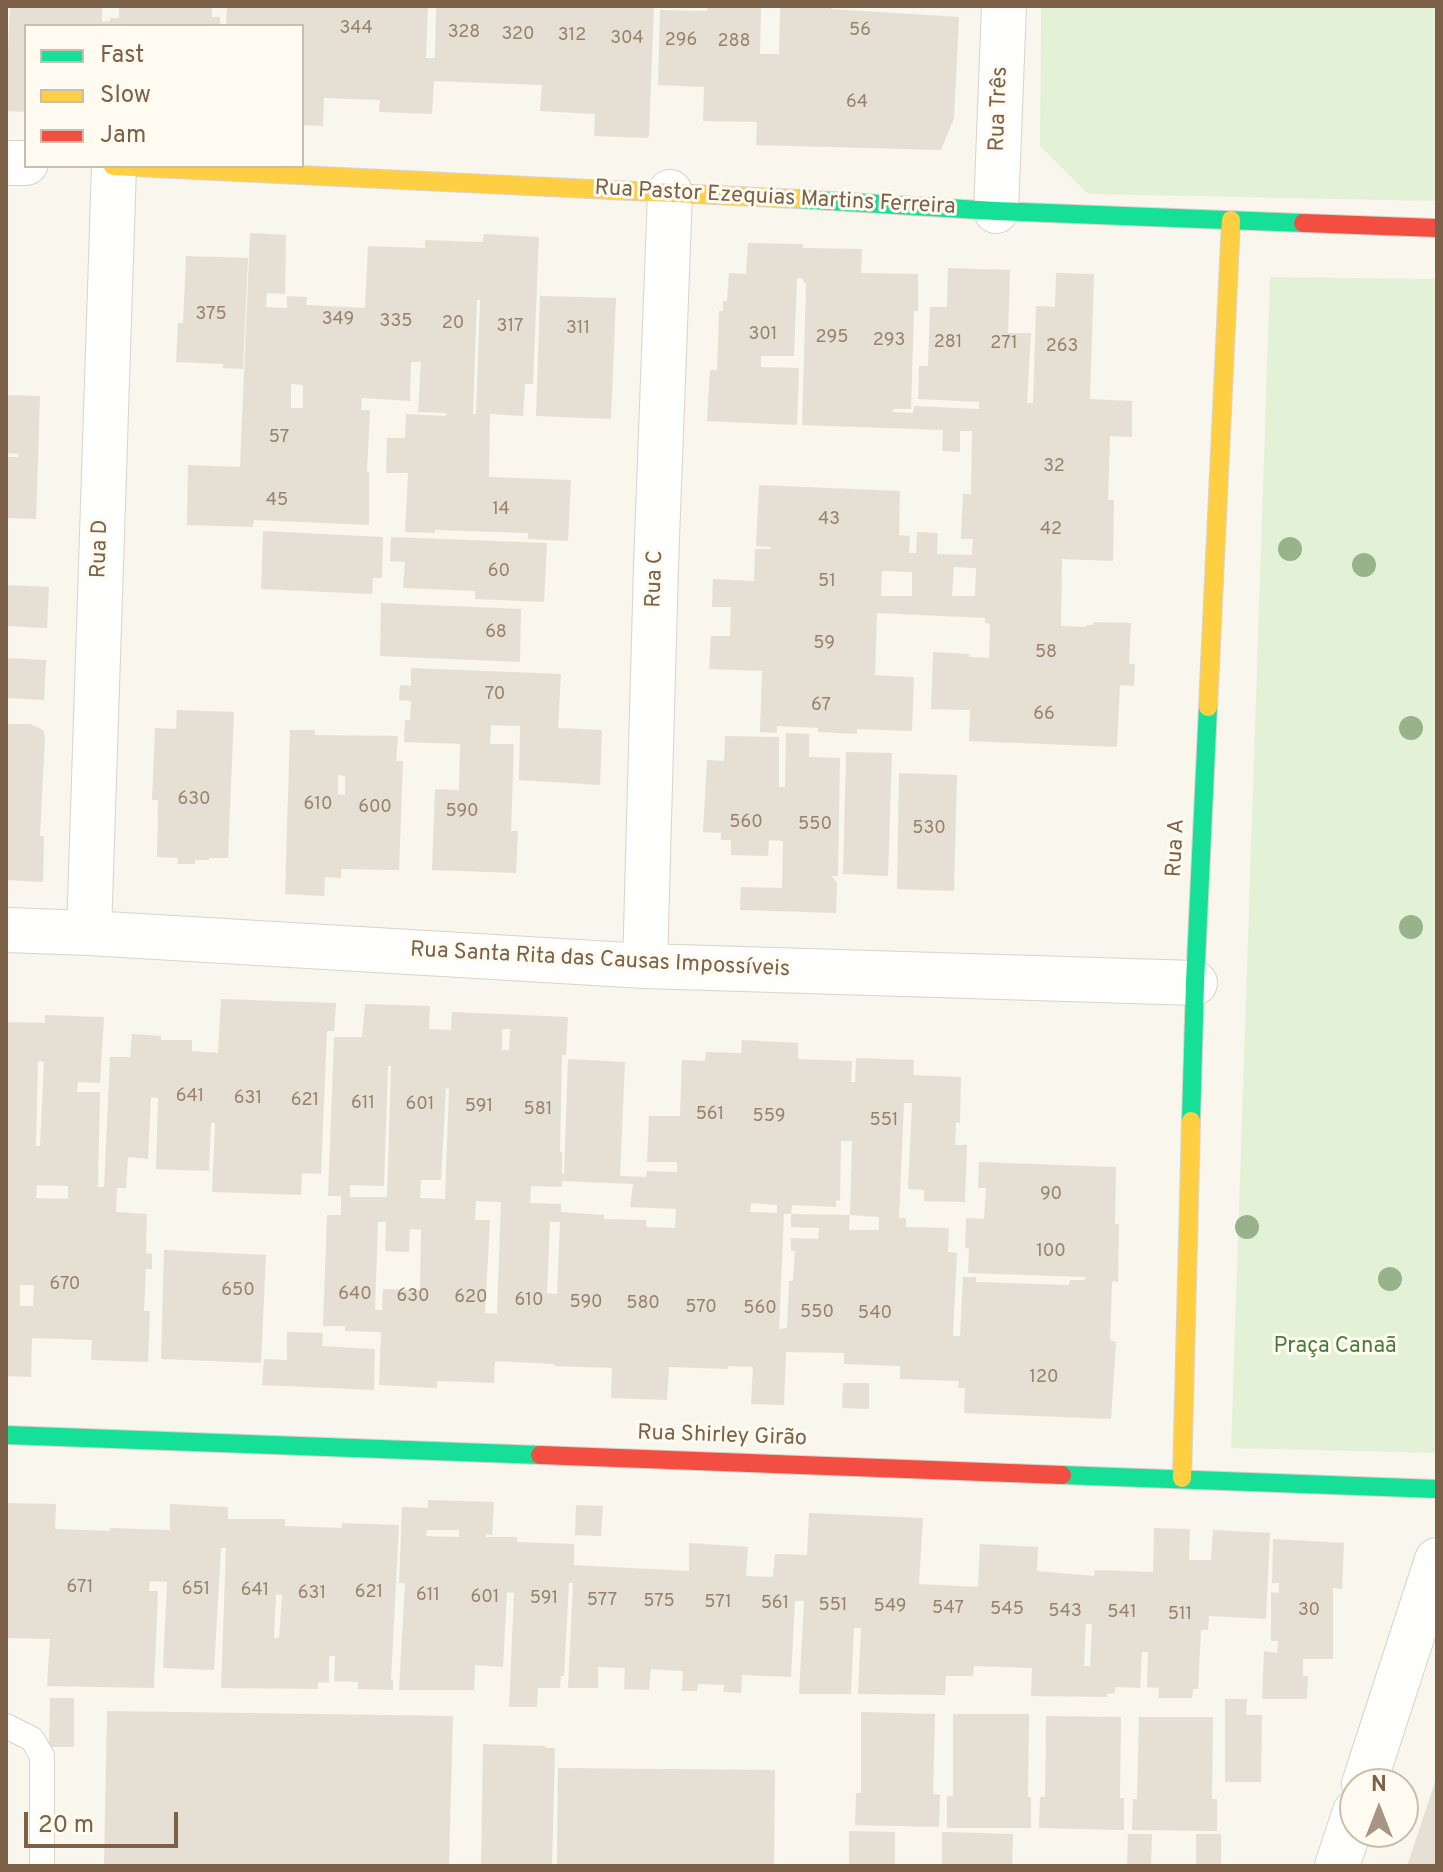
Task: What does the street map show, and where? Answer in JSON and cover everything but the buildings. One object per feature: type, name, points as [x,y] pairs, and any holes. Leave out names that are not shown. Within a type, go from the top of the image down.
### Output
[{"type":"street","name":"Rua Três","points":[[996,211],[1004,6]]},
{"type":"street","name":"Rua D","points":[[89,933],[114,168]]},
{"type":"street","name":"Rua Pastor Ezequias Martins Ferreira","points":[[157,168],[996,211],[1437,228]]},
{"type":"street","name":"Rua C","points":[[645,966],[656,551],[670,192]]},
{"type":"street","name":"Rua A","points":[[1182,1478],[1195,983],[1231,220]]},
{"type":"street","name":"Rua Santa Rita das Causas Impossíveis","points":[[6,930],[645,966],[1195,983]]},
{"type":"street","name":"Rua Shirley Girão","points":[[6,1435],[1437,1489]]},
{"type":"street","points":[[1369,1768],[1437,1560]]},
{"type":"lane","points":[[6,1726],[32,1739],[42,1756],[42,1866]]},
{"type":"green space","points":[[1041,6],[1437,6],[1437,201],[1088,194],[1040,146]]},
{"type":"green space","name":"Praça Canaã","points":[[1270,277],[1437,279],[1437,1453],[1231,1448]]},
{"type":"traffic: fast","points":[[798,199],[996,211],[1303,223]]},
{"type":"traffic: fast","points":[[1191,1121],[1208,707]]},
{"type":"traffic: fast","points":[[6,1435],[540,1455]]},
{"type":"traffic: fast","points":[[1062,1475],[1437,1489]]},
{"type":"traffic: slow","points":[[155,168],[798,199]]},
{"type":"traffic: slow","points":[[1208,707],[1231,220]]},
{"type":"traffic: slow","points":[[1182,1478],[1191,1121]]},
{"type":"traffic: jam","points":[[1303,223],[1437,228]]},
{"type":"traffic: jam","points":[[540,1455],[1062,1475]]}]
